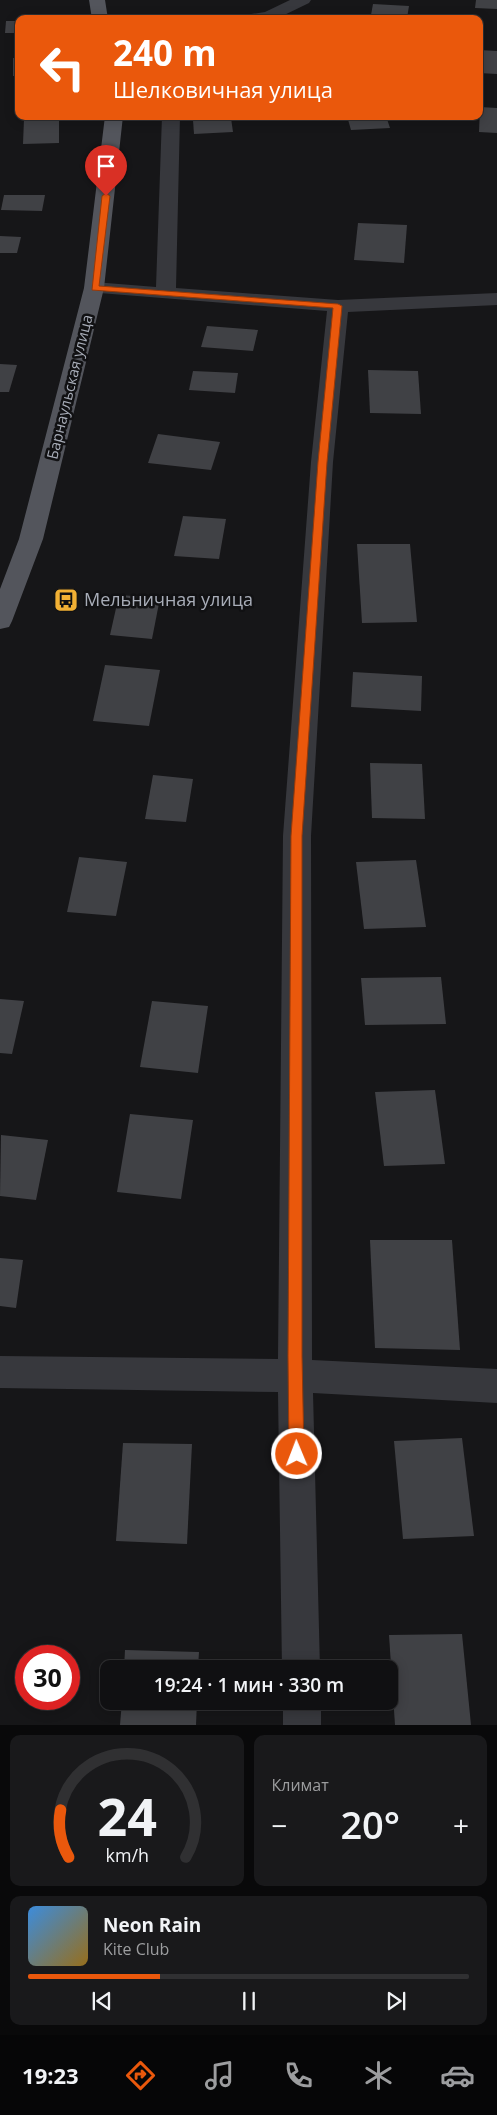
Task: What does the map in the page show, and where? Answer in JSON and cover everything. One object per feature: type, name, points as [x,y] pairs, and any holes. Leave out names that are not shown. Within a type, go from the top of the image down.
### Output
[{"type":"main road","points":[[97,0],[99,15]]},
{"type":"main road","name":"Барнаульская улица","points":[[0,621],[32,539],[94,288],[115,120]]},
{"type":"street","points":[[271,15],[303,0]]},
{"type":"street","points":[[166,293],[171,120]]},
{"type":"street","points":[[94,288],[338,306],[497,299]]},
{"type":"street","points":[[301,1660],[295,1376],[297,836],[322,462],[338,306]]},
{"type":"street","points":[[0,1372],[295,1376],[497,1386]]},
{"type":"street","points":[[302,1710],[302,1725]]},
{"type":"building","points":[[476,0],[497,0],[497,9],[475,8]]},
{"type":"building","points":[[373,4],[409,6],[408,15],[371,15]]},
{"type":"building","points":[[6,21],[15,21],[15,33],[5,33]]},
{"type":"building","points":[[483,50],[497,51],[497,74],[483,73]]},
{"type":"building","points":[[13,58],[15,58],[15,76],[13,76]]},
{"type":"building","points":[[483,107],[497,108],[497,133],[479,132],[479,120],[483,120]]},
{"type":"building","points":[[24,120],[59,120],[59,143],[23,144]]},
{"type":"building","points":[[193,120],[231,120],[233,132],[194,134]]},
{"type":"building","points":[[348,120],[387,120],[390,128],[351,130]]},
{"type":"building","points":[[4,195],[45,195],[42,211],[1,210]]},
{"type":"building","points":[[358,223],[407,225],[404,263],[354,260]]},
{"type":"building","points":[[0,236],[21,237],[17,253],[0,253]]},
{"type":"building","points":[[207,326],[258,330],[253,351],[201,347]]},
{"type":"building","points":[[0,364],[17,365],[9,392],[0,392]]},
{"type":"building","points":[[368,370],[418,371],[421,414],[370,413]]},
{"type":"building","points":[[193,371],[238,373],[235,393],[189,390]]},
{"type":"building","points":[[158,434],[220,442],[211,470],[148,463]]},
{"type":"building","points":[[183,516],[226,519],[219,559],[174,556]]},
{"type":"building","points":[[357,544],[410,544],[417,622],[362,623]]},
{"type":"building","points":[[119,595],[160,598],[152,639],[110,635]]},
{"type":"building","points":[[105,665],[160,670],[149,726],[93,721]]},
{"type":"building","points":[[353,672],[422,676],[421,711],[351,707]]},
{"type":"building","points":[[370,763],[422,764],[425,819],[372,818]]},
{"type":"building","points":[[153,775],[193,779],[186,822],[145,819]]},
{"type":"building","points":[[79,857],[127,862],[116,916],[67,912]]},
{"type":"building","points":[[416,860],[426,927],[364,929],[356,862]]},
{"type":"building","points":[[441,977],[446,1024],[365,1025],[361,978]]},
{"type":"building","points":[[0,999],[24,1001],[12,1054],[0,1053]]},
{"type":"building","points":[[152,1001],[208,1006],[198,1073],[140,1067]]},
{"type":"building","points":[[435,1090],[445,1164],[384,1166],[375,1092]]},
{"type":"building","points":[[130,1114],[193,1120],[181,1199],[117,1192]]},
{"type":"building","points":[[1,1135],[48,1140],[36,1200],[0,1196]]},
{"type":"building","points":[[370,1240],[452,1240],[460,1350],[375,1348]]},
{"type":"building","points":[[0,1258],[23,1260],[16,1308],[0,1306]]},
{"type":"building","points":[[462,1438],[474,1536],[403,1539],[394,1441]]},
{"type":"building","points":[[123,1443],[192,1444],[187,1544],[116,1541]]},
{"type":"building","points":[[462,1634],[471,1725],[395,1725],[394,1710],[398,1710],[398,1660],[391,1660],[389,1635]]},
{"type":"building","points":[[125,1650],[199,1652],[199,1660],[124,1660]]},
{"type":"building","points":[[121,1710],[197,1710],[196,1725],[120,1725]]},
{"type":"place","name":"Мельничная улица","points":[[66,600]]},
{"type":"route","points":[[106,196],[94,288],[338,306],[322,462],[297,836],[295,1356],[297,1454]]}]
